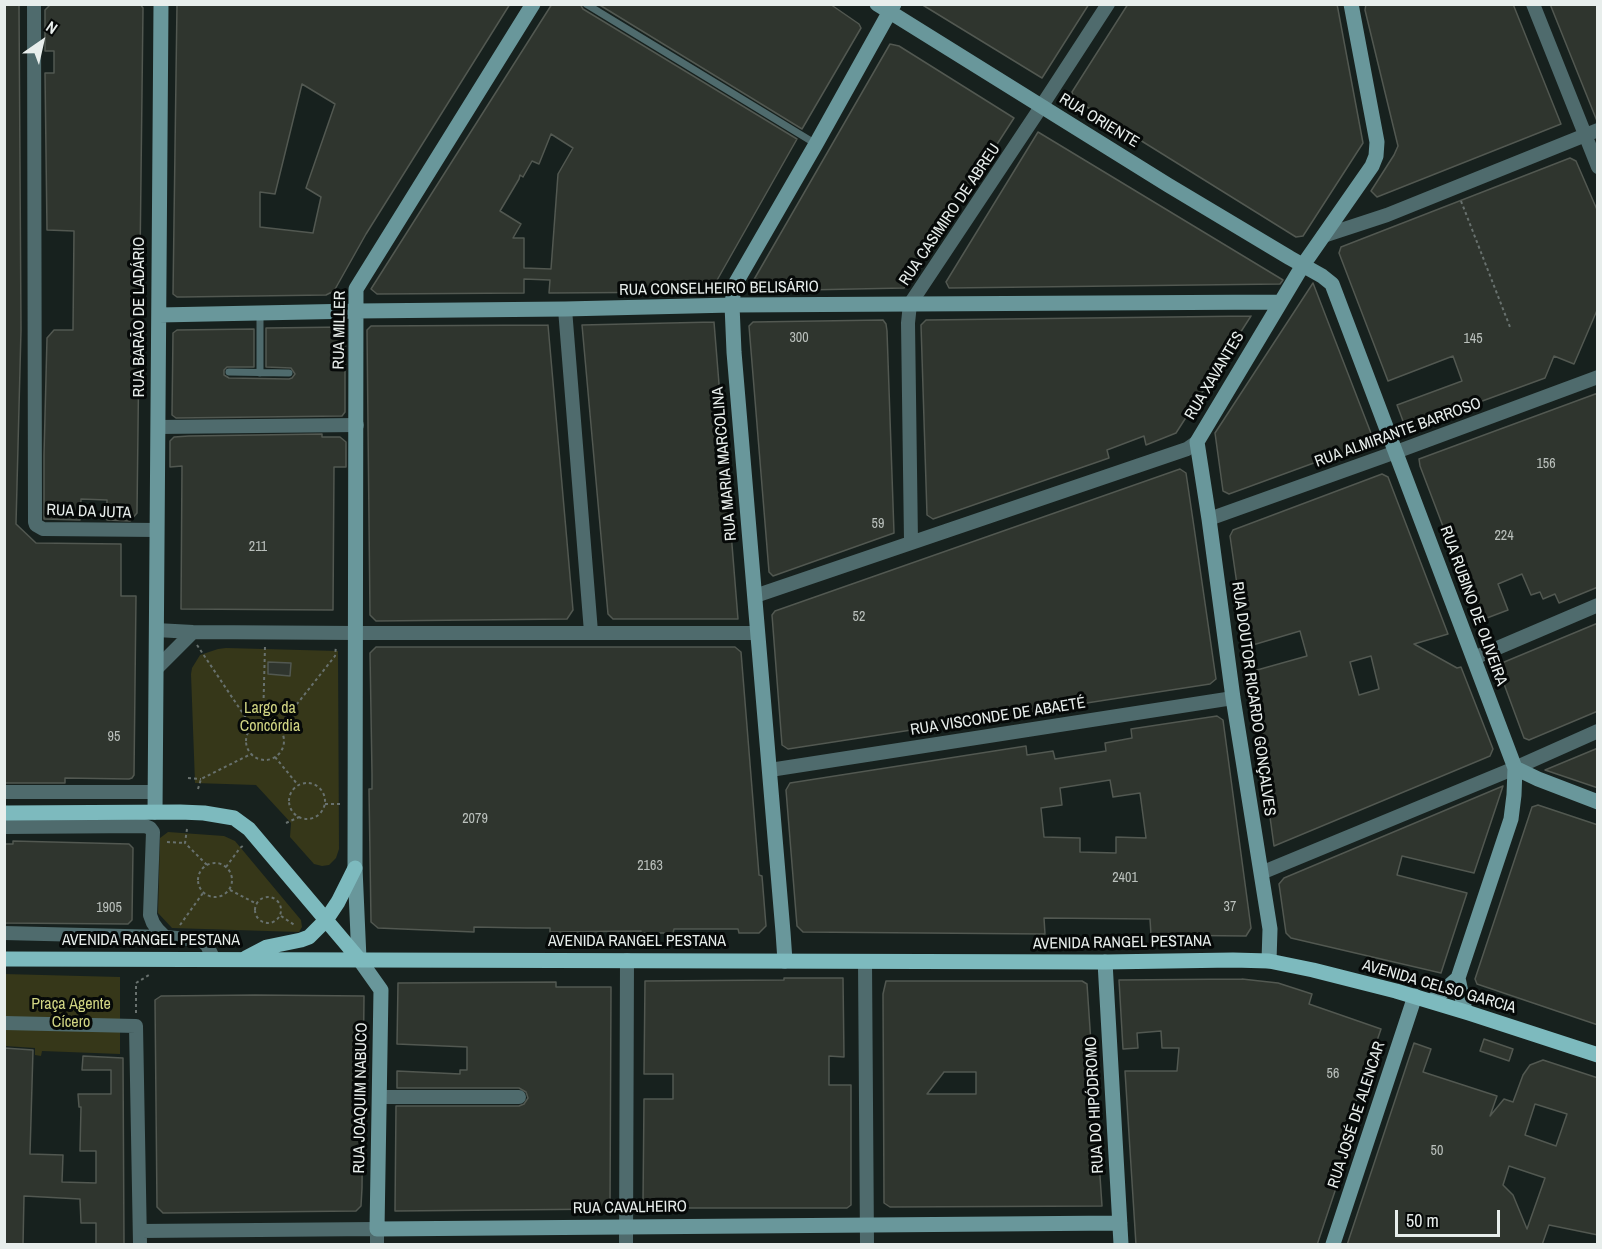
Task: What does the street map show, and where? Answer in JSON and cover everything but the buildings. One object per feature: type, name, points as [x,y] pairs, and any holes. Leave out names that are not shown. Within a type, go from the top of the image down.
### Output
[{"type":"main road","points":[[4,813],[131,811],[204,813],[226,816],[240,821],[359,959]]},
{"type":"main road","points":[[244,959],[267,947],[309,937],[326,920],[338,902],[355,868]]},
{"type":"main road","name":"AVENIDA RANGEL PESTANA","points":[[4,958],[866,962],[1269,961]]},
{"type":"main road","name":"AVENIDA CELSO GARCIA","points":[[1269,961],[1415,996],[1598,1055]]},
{"type":"street","name":"RUA DA JUTA","points":[[34,4],[35,522],[43,529],[157,530]]},
{"type":"street","name":"RUA BARÃO DE LADÁRIO","points":[[156,630],[160,4]]},
{"type":"street","name":"RUA MILLER","points":[[356,633],[356,289],[533,4]]},
{"type":"street","name":"RUA CASIMIRO DE ABREU","points":[[911,542],[908,335],[910,304],[1108,4]]},
{"type":"street","name":"RUA XAVANTES","points":[[755,596],[1187,449],[1197,442],[1280,302],[1372,166],[1376,156],[1377,142],[1351,4]]},
{"type":"street","points":[[1533,4],[1591,132],[1598,167]]},
{"type":"street","name":"RUA MARIA MARCOLINA","points":[[785,961],[732,336],[734,286],[816,144],[887,7]]},
{"type":"street","name":"RUA ORIENTE","points":[[887,7],[1041,107],[1303,266]]},
{"type":"street","points":[[1323,236],[1387,215],[1591,132]]},
{"type":"street","name":"RUA RUBINO DE OLIVEIRA","points":[[1303,266],[1328,279],[1336,292],[1515,768],[1511,819],[1458,978],[1432,1002]]},
{"type":"street","name":"RUA CONSELHEIRO BELISÁRIO","points":[[159,315],[732,305],[1280,302]]},
{"type":"street","points":[[565,309],[591,632]]},
{"type":"street","name":"RUA ALMIRANTE BARROSO","points":[[1209,519],[1598,377]]},
{"type":"street","points":[[158,427],[357,425]]},
{"type":"street","name":"RUA DOUTOR RICARDO GONÇALVES","points":[[1197,442],[1233,698],[1270,929],[1269,961]]},
{"type":"street","points":[[1474,658],[1598,605]]},
{"type":"street","points":[[155,812],[156,630],[195,639],[356,633],[758,633]]},
{"type":"street","points":[[356,633],[355,868],[359,959]]},
{"type":"street","points":[[156,669],[195,639]]},
{"type":"street","name":"RUA VISCONDE DE ABAETÉ","points":[[770,770],[1233,698]]},
{"type":"street","points":[[1261,873],[1515,768],[1598,730]]},
{"type":"street","points":[[1515,768],[1598,802]]},
{"type":"street","points":[[4,792],[155,792]]},
{"type":"street","points":[[4,826],[145,826],[150,828],[153,832],[150,915],[153,923],[158,930],[201,939],[207,945],[214,960]]},
{"type":"street","name":"AVENIDA RANGEL PESTANA","points":[[4,933],[171,933]]},
{"type":"street","name":"RUA JOAQUIM NABUCO","points":[[359,959],[381,990],[377,1245]]},
{"type":"street","points":[[626,1245],[627,960]]},
{"type":"street","points":[[866,962],[867,1245]]},
{"type":"street","name":"RUA DO HIPÓDROMO","points":[[1105,962],[1121,1245]]},
{"type":"street","points":[[1458,978],[1465,1011]]},
{"type":"street","name":"RUA JOSÉ DE ALENCAR","points":[[1333,1245],[1415,996]]},
{"type":"street","points":[[4,1023],[136,1026],[140,1238]]},
{"type":"street","points":[[379,1097],[519,1097]]},
{"type":"street","name":"RUA CAVALHEIRO","points":[[140,1238],[377,1229],[1120,1223]]},
{"type":"lane","points":[[586,4],[816,144]]},
{"type":"lane","points":[[260,312],[260,373]]},
{"type":"lane","points":[[229,372],[290,373]]},
{"type":"path","points":[[1455,187],[1510,327]]},
{"type":"path","points":[[195,639],[252,727]]},
{"type":"path","points":[[263,722],[265,644]]},
{"type":"path","points":[[278,728],[336,656],[336,646]]},
{"type":"path","points":[[263,722],[273,724],[278,728],[283,743],[282,749],[275,757],[265,760],[251,754],[246,745],[249,731],[263,722]]},
{"type":"path","points":[[188,778],[201,778],[251,754]]},
{"type":"path","points":[[275,757],[298,786]]},
{"type":"path","points":[[198,789],[201,778]]},
{"type":"path","points":[[304,783],[315,785],[323,793],[325,804],[315,817],[310,819],[299,817],[291,809],[289,799],[294,789],[304,783]]},
{"type":"path","points":[[325,804],[343,804]]},
{"type":"path","points":[[286,823],[299,817]]},
{"type":"path","points":[[185,843],[187,829]]},
{"type":"path","points":[[163,842],[185,843],[208,866]]},
{"type":"path","points":[[226,867],[244,845]]},
{"type":"path","points":[[217,864],[226,867],[231,875],[230,889],[217,897],[203,892],[199,878],[203,869],[217,864]]},
{"type":"path","points":[[230,889],[257,904]]},
{"type":"path","points":[[171,933],[203,892]]},
{"type":"path","points":[[263,898],[274,899],[280,904],[280,915],[274,921],[262,921],[256,911],[257,904],[263,898]]},
{"type":"path","points":[[280,915],[303,931]]},
{"type":"path","points":[[136,983],[136,1026]]},
{"type":"green space","name":"Largo da Concórdia","points":[[226,648],[338,651],[339,849],[336,858],[329,865],[314,864],[290,837],[291,823],[256,785],[195,783],[192,668],[200,655]]},
{"type":"green space","points":[[168,832],[224,836],[235,841],[301,920],[302,927],[299,932],[172,928],[158,913],[160,838]]},
{"type":"green space","name":"Praça Agente Cícero","points":[[4,974],[120,977],[120,1054],[42,1051],[41,1056],[35,1055],[35,1048],[5,1046]]}]
